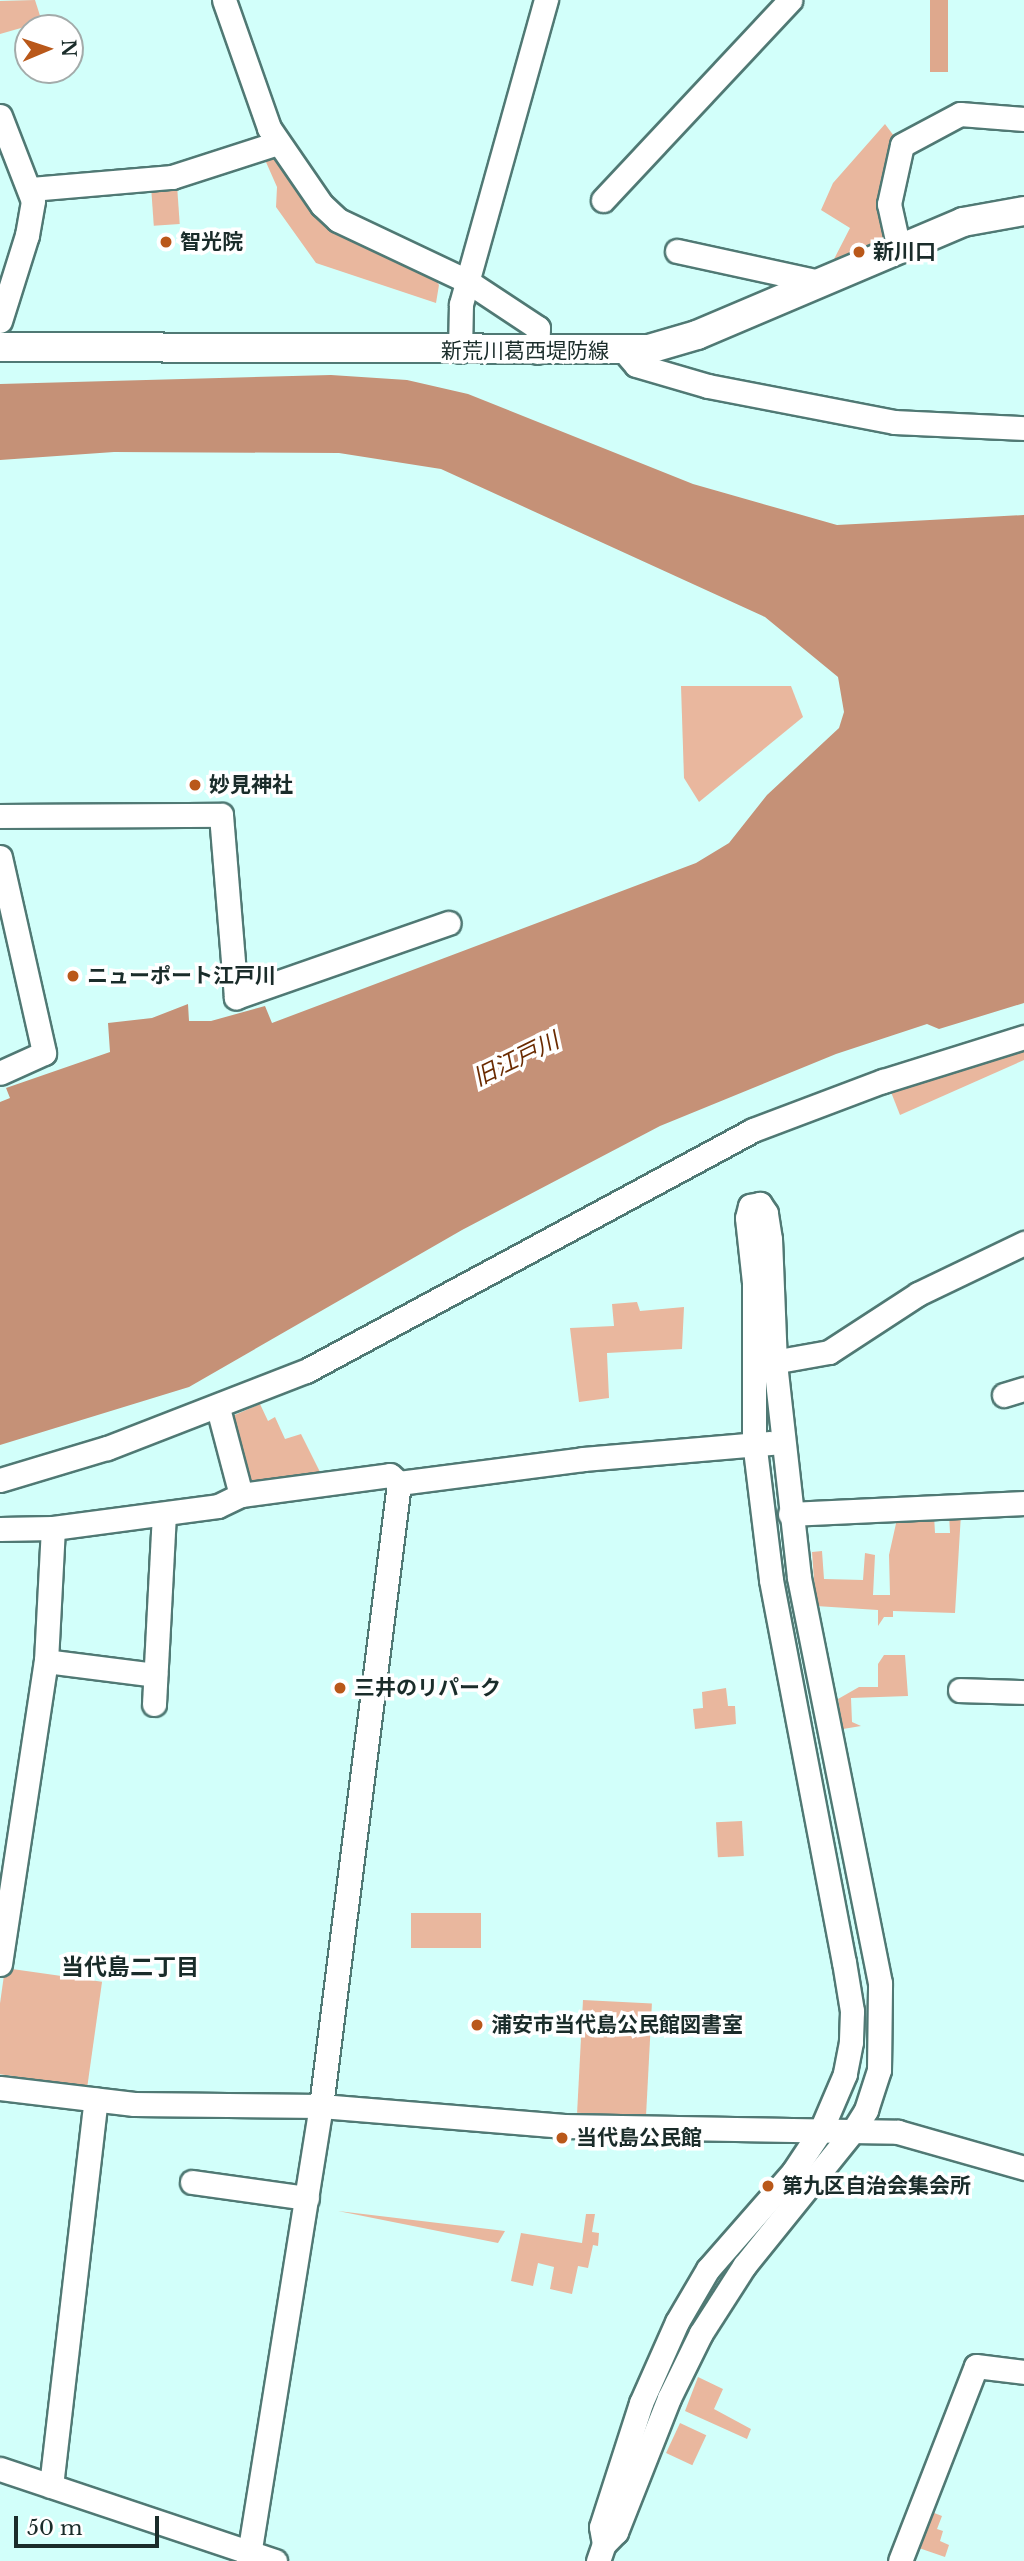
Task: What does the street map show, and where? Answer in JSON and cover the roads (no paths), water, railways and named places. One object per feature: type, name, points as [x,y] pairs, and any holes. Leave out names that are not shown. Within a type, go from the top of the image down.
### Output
[{"type":"main road","name":"新荒川葛西堤防線","points":[[0,347],[624,351],[697,335],[974,219],[1024,211]]},
{"type":"street","points":[[223,0],[235,40],[277,143],[338,220],[467,281],[538,328],[537,352]]},
{"type":"street","points":[[460,351],[467,281],[546,0]]},
{"type":"street","points":[[603,200],[790,0]]},
{"type":"street","points":[[899,249],[888,204],[902,145],[960,114],[1024,119]]},
{"type":"street","points":[[0,116],[31,190],[28,232],[2,308]]},
{"type":"street","points":[[31,190],[172,177],[277,143]]},
{"type":"street","points":[[677,251],[819,282]]},
{"type":"street","points":[[624,351],[636,365],[722,388],[895,422],[1024,428]]},
{"type":"street","points":[[0,816],[221,816],[236,997],[449,923]]},
{"type":"street","points":[[0,857],[44,1053],[0,1073]]},
{"type":"street","points":[[0,1480],[218,1408],[306,1371],[753,1130],[883,1081],[1024,1037]]},
{"type":"street","points":[[601,2552],[601,2527],[641,2403],[677,2322],[708,2269],[793,2172],[821,2130],[845,2074],[852,2011],[773,1593],[754,1441],[765,1364],[770,1239],[766,1213],[760,1204],[750,1206],[747,1218],[765,1364],[784,1444],[799,1577],[880,1983],[879,2070],[866,2110],[853,2131],[744,2266],[701,2333],[669,2398],[616,2532],[601,2552]]},
{"type":"street","points":[[765,1364],[829,1352],[918,1294],[1024,1243]]},
{"type":"street","points":[[218,1408],[241,1495]]},
{"type":"street","points":[[0,1529],[53,1528],[218,1507],[241,1495],[390,1475],[399,1483],[754,1441],[784,1444]]},
{"type":"street","points":[[249,2557],[321,2106],[399,1483]]},
{"type":"street","points":[[790,1514],[1024,1503]]},
{"type":"street","points":[[154,1704],[164,1514]]},
{"type":"street","points":[[0,1964],[46,1661],[53,1528]]},
{"type":"street","points":[[46,1661],[155,1675]]},
{"type":"street","points":[[960,1690],[1024,1692]]},
{"type":"street","points":[[0,2088],[96,2100],[321,2106],[564,2126],[898,2132],[1024,2168]]},
{"type":"street","points":[[51,2486],[96,2100]]},
{"type":"street","points":[[192,2182],[307,2198]]},
{"type":"street","points":[[900,2561],[976,2365],[1024,2372]]},
{"type":"street","points":[[0,2469],[249,2557],[275,2561]]},
{"type":"water","name":"旧江戸川","points":[[331,375],[407,380],[468,394],[693,484],[837,525],[1024,515],[1024,1003],[939,1029],[927,1024],[836,1054],[660,1126],[462,1230],[189,1387],[0,1445],[0,1102],[10,1098],[6,1088],[110,1052],[108,1023],[152,1018],[188,1004],[189,1021],[211,1021],[265,1006],[272,1023],[696,863],[729,843],[767,795],[839,728],[844,712],[838,677],[765,617],[441,469],[339,453],[114,452],[0,460],[0,384]]},
{"type":"place","name":"智光院","points":[[166,242]]},
{"type":"place","name":"新川口","points":[[859,252]]},
{"type":"place","name":"妙見神社","points":[[195,785]]},
{"type":"place","name":"ニューポート江戸川","points":[[73,976]]},
{"type":"place","name":"三井のリパーク","points":[[340,1688]]},
{"type":"place","name":"浦安市当代島公民館図書室","points":[[477,2025]]},
{"type":"place","name":"当代島公民館","points":[[562,2138]]},
{"type":"place","name":"第九区自治会集会所","points":[[768,2186]]},
{"type":"district","name":"当代島二丁目","points":[[130,1967]]}]
